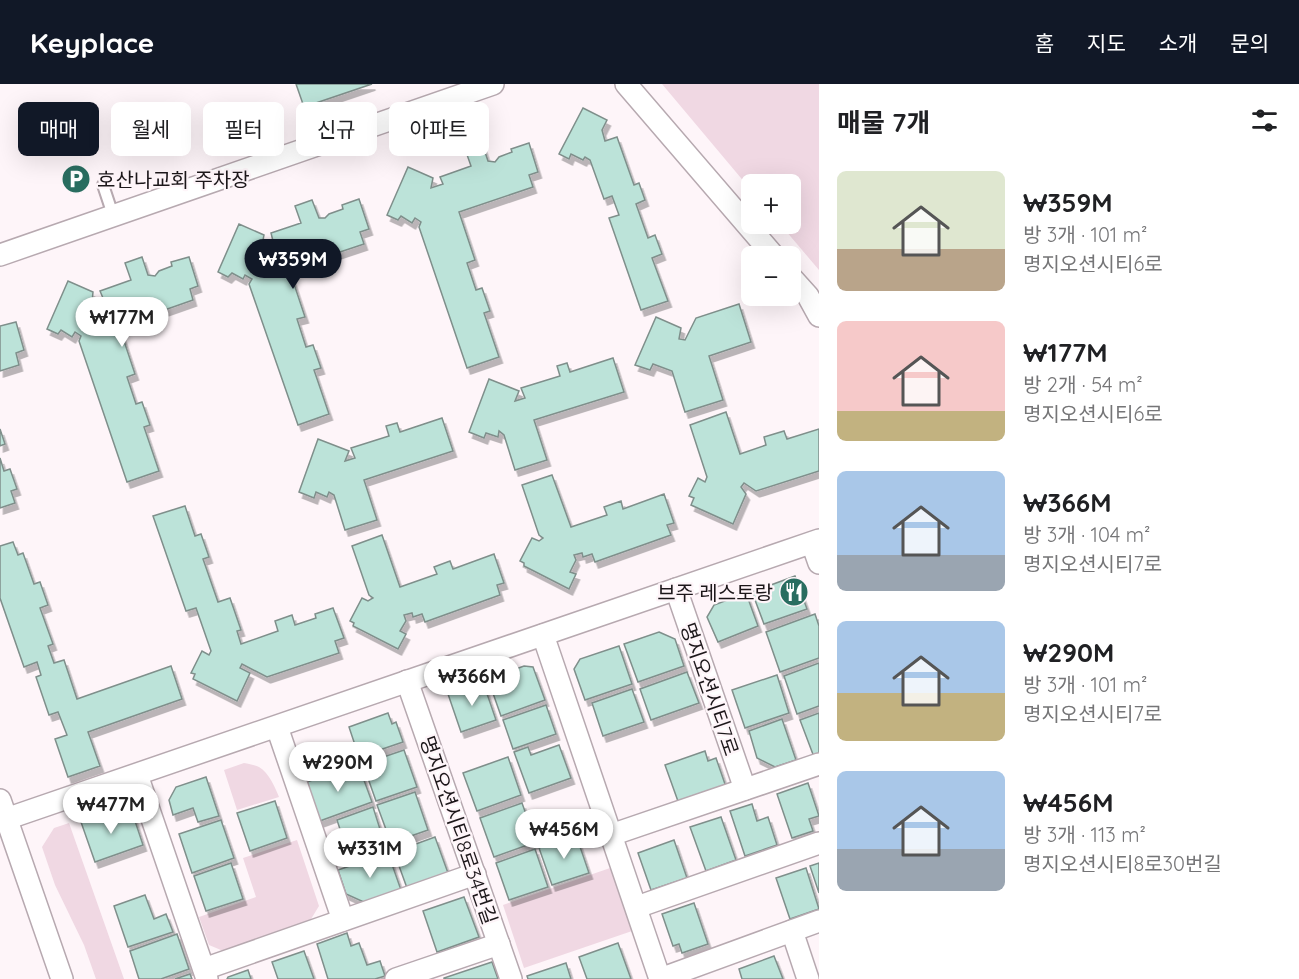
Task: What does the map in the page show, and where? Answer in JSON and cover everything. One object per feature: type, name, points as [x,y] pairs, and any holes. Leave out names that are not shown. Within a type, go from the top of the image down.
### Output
[{"type":"street","points":[[0,255],[493,84]]},
{"type":"street","points":[[626,84],[765,246]]},
{"type":"street","points":[[801,288],[819,316]]},
{"type":"street","points":[[62,979],[3,809],[137,775],[816,542],[819,563]]},
{"type":"street","name":"명지오션시티7로","points":[[676,589],[745,789]]},
{"type":"street","points":[[543,635],[660,979],[819,921]]},
{"type":"street","name":"명지오션시티8로34번길","points":[[407,681],[511,979]]},
{"type":"street","points":[[277,727],[343,920]]},
{"type":"street","points":[[611,835],[819,764]]},
{"type":"street","points":[[137,775],[206,974],[343,920],[475,874]]},
{"type":"street","points":[[636,907],[819,843]]},
{"type":"street","points":[[792,931],[808,979]]},
{"type":"street","points":[[396,979],[499,944]]},
{"type":"lane","points":[[103,185],[113,215]]},
{"type":"shaded area","points":[[662,84],[819,84],[819,270],[788,234],[801,234],[801,174],[741,174],[741,178]]},
{"type":"shaded area","points":[[244,763],[263,770],[279,797],[237,810],[224,770]]},
{"type":"shaded area","points":[[69,823],[124,979],[96,979],[84,945],[55,885],[42,847],[54,828]]},
{"type":"shaded area","points":[[297,840],[319,906],[308,924],[228,953],[209,945],[199,917],[256,897],[243,858]]},
{"type":"shaded area","points":[[613,867],[635,930],[524,968],[503,905]]},
{"type":"building","points":[[296,84],[372,84],[319,102],[302,102]]},
{"type":"building","points":[[583,108],[607,120],[602,130],[605,141],[617,137],[634,185],[639,183],[645,200],[636,204],[648,238],[655,235],[662,254],[652,258],[668,301],[641,310],[609,218],[619,215],[612,196],[604,199],[590,160],[585,157],[583,160],[571,154],[569,159],[559,154]]},
{"type":"building","points":[[529,143],[538,172],[529,175],[533,187],[459,212],[475,260],[467,263],[476,290],[482,288],[490,311],[484,313],[499,357],[467,368],[419,227],[421,222],[415,218],[412,223],[401,216],[398,220],[387,215],[408,167],[433,178],[431,188],[443,184],[440,177],[471,166],[467,156],[486,156],[488,161],[495,162],[499,157],[512,152],[511,149]]},
{"type":"building","points":[[359,199],[369,229],[360,232],[364,244],[289,269],[305,317],[297,319],[306,347],[313,345],[321,368],[314,370],[329,414],[298,425],[249,284],[252,279],[245,275],[243,279],[232,273],[228,277],[218,272],[239,224],[264,235],[262,245],[273,241],[271,233],[301,223],[295,206],[312,200],[319,218],[325,218],[343,209],[342,205]]},
{"type":"building","points":[[142,257],[148,275],[155,276],[159,271],[172,266],[171,262],[189,257],[198,286],[190,289],[193,300],[119,326],[135,374],[127,377],[136,404],[142,402],[150,425],[144,427],[159,471],[127,482],[79,341],[81,336],[75,332],[72,337],[61,330],[58,334],[47,329],[68,281],[93,292],[92,302],[103,298],[100,291],[131,280],[125,263]]},
{"type":"building","points":[[739,304],[751,342],[709,356],[723,400],[685,412],[672,371],[653,364],[650,370],[635,365],[656,317],[681,328],[679,339],[685,340],[696,318]]},
{"type":"building","points":[[16,322],[24,350],[16,353],[19,365],[0,371],[0,326]]},
{"type":"building","points":[[613,358],[624,392],[534,420],[547,460],[515,470],[504,435],[499,431],[498,437],[486,433],[484,438],[469,432],[489,379],[519,391],[515,401],[525,398],[521,388],[560,376],[557,366],[567,363],[570,372]]},
{"type":"building","points":[[726,412],[740,454],[766,445],[764,437],[784,431],[787,439],[819,429],[819,471],[756,491],[744,483],[741,487],[746,494],[733,524],[691,505],[694,498],[689,496],[698,478],[705,482],[707,477],[690,425]]},
{"type":"building","points":[[442,418],[453,451],[364,480],[377,520],[345,530],[334,495],[329,492],[327,497],[316,492],[314,498],[299,492],[318,439],[349,451],[345,461],[355,458],[351,448],[389,436],[386,426],[397,423],[400,432]]},
{"type":"building","points":[[0,429],[5,444],[0,446]]},
{"type":"building","points":[[0,458],[4,471],[10,469],[17,489],[11,491],[15,503],[0,508]]},
{"type":"building","points":[[552,475],[571,527],[607,515],[604,507],[621,501],[623,509],[664,494],[674,523],[667,525],[671,535],[595,562],[592,554],[583,557],[582,553],[574,555],[576,560],[570,572],[576,574],[569,589],[524,566],[524,563],[520,561],[532,538],[539,541],[543,538],[539,535],[522,485]]},
{"type":"building","points":[[185,506],[195,536],[201,534],[209,557],[203,559],[218,602],[230,598],[241,630],[237,631],[241,644],[278,631],[275,621],[292,615],[295,625],[316,618],[315,614],[333,608],[344,638],[335,641],[339,653],[267,677],[242,664],[240,668],[250,673],[237,701],[193,679],[195,674],[191,673],[202,651],[209,655],[211,651],[196,608],[186,611],[153,516]]},
{"type":"building","points":[[382,535],[400,587],[437,574],[434,567],[450,561],[453,569],[494,554],[504,583],[497,585],[500,595],[425,622],[422,614],[413,617],[412,613],[404,615],[406,621],[400,631],[406,634],[398,649],[353,626],[354,623],[350,621],[362,598],[368,601],[373,598],[369,595],[352,546]]},
{"type":"building","points":[[13,542],[18,555],[23,553],[34,584],[40,582],[48,605],[40,608],[53,644],[48,646],[54,663],[64,660],[77,699],[171,666],[182,699],[88,732],[100,766],[68,777],[55,739],[67,735],[58,712],[49,715],[36,677],[41,675],[37,662],[24,667],[0,598],[0,546]]},
{"type":"building","points":[[795,576],[807,609],[764,624],[752,592]]},
{"type":"building","points":[[746,593],[758,626],[718,642],[707,617],[714,605]]},
{"type":"building","points":[[815,614],[819,626],[819,658],[780,672],[766,632]]},
{"type":"building","points":[[659,632],[675,639],[684,666],[638,682],[624,644]]},
{"type":"building","points":[[619,646],[632,684],[585,700],[574,669],[580,659]]},
{"type":"building","points":[[819,663],[819,706],[797,714],[784,676]]},
{"type":"building","points":[[524,666],[533,667],[545,700],[501,716],[488,679]]},
{"type":"building","points":[[687,672],[699,703],[651,720],[640,689]]},
{"type":"building","points":[[777,675],[789,713],[745,728],[732,690]]},
{"type":"building","points":[[483,682],[496,720],[461,732],[448,694]]},
{"type":"building","points":[[632,689],[644,722],[603,736],[592,703]]},
{"type":"building","points":[[546,705],[556,734],[513,749],[503,720]]},
{"type":"building","points":[[388,713],[392,724],[396,722],[403,742],[359,757],[349,727]]},
{"type":"building","points":[[819,713],[819,755],[814,757],[800,720]]},
{"type":"building","points":[[782,719],[796,760],[775,767],[757,758],[749,731]]},
{"type":"building","points":[[559,745],[571,778],[529,793],[514,752],[528,747],[531,755]]},
{"type":"building","points":[[404,750],[417,787],[376,801],[363,764]]},
{"type":"building","points":[[705,751],[708,761],[716,758],[726,787],[679,804],[665,765]]},
{"type":"building","points":[[508,757],[521,795],[477,811],[463,773]]},
{"type":"building","points":[[358,764],[372,802],[317,822],[304,783]]},
{"type":"building","points":[[206,777],[219,816],[198,822],[193,808],[173,815],[169,800],[176,787]]},
{"type":"building","points":[[808,783],[819,816],[809,819],[813,831],[792,838],[777,794]]},
{"type":"building","points":[[415,792],[428,830],[391,843],[377,805]]},
{"type":"building","points":[[275,801],[287,838],[250,851],[237,813]]},
{"type":"building","points":[[522,803],[536,842],[494,857],[480,818]]},
{"type":"building","points":[[752,804],[757,821],[768,817],[777,845],[745,856],[730,811]]},
{"type":"building","points":[[373,807],[385,845],[349,857],[337,820]]},
{"type":"building","points":[[114,811],[117,820],[133,815],[143,845],[95,862],[81,822]]},
{"type":"building","points":[[721,817],[736,860],[706,871],[690,827]]},
{"type":"building","points":[[221,820],[234,858],[192,873],[179,834]]},
{"type":"building","points":[[576,835],[589,873],[552,885],[539,848]]},
{"type":"building","points":[[435,837],[448,873],[407,888],[394,852]]},
{"type":"building","points":[[674,840],[687,878],[651,890],[638,853]]},
{"type":"building","points":[[535,849],[548,887],[509,900],[496,863]]},
{"type":"building","points":[[388,853],[401,890],[366,903],[346,894],[338,870]]},
{"type":"building","points":[[231,863],[243,899],[206,911],[194,876]]},
{"type":"building","points":[[819,863],[819,893],[810,866]]},
{"type":"building","points":[[806,868],[819,909],[790,919],[776,878]]},
{"type":"building","points":[[145,895],[154,919],[166,914],[173,932],[128,947],[114,906]]},
{"type":"building","points":[[464,897],[479,937],[437,952],[423,911]]},
{"type":"building","points":[[694,903],[708,944],[682,953],[679,944],[673,946],[662,914]]},
{"type":"building","points":[[347,933],[351,946],[359,943],[367,965],[380,961],[385,976],[375,979],[328,979],[317,944]]},
{"type":"building","points":[[177,934],[189,969],[161,979],[139,979],[130,951]]},
{"type":"building","points":[[618,943],[631,979],[587,979],[579,957]]},
{"type":"building","points":[[304,951],[314,979],[278,979],[272,962]]},
{"type":"building","points":[[774,956],[783,979],[742,979],[739,969]]},
{"type":"building","points":[[492,962],[498,979],[444,979],[444,978]]},
{"type":"building","points":[[566,963],[571,979],[528,979],[527,976]]},
{"type":"building","points":[[248,970],[251,979],[227,979],[228,977]]},
{"type":"building","points":[[190,974],[192,979],[175,979]]},
{"type":"place","name":"호산나교회 주차장","points":[[76,179]]},
{"type":"place","name":"브주 레스토랑","points":[[794,592]]}]
